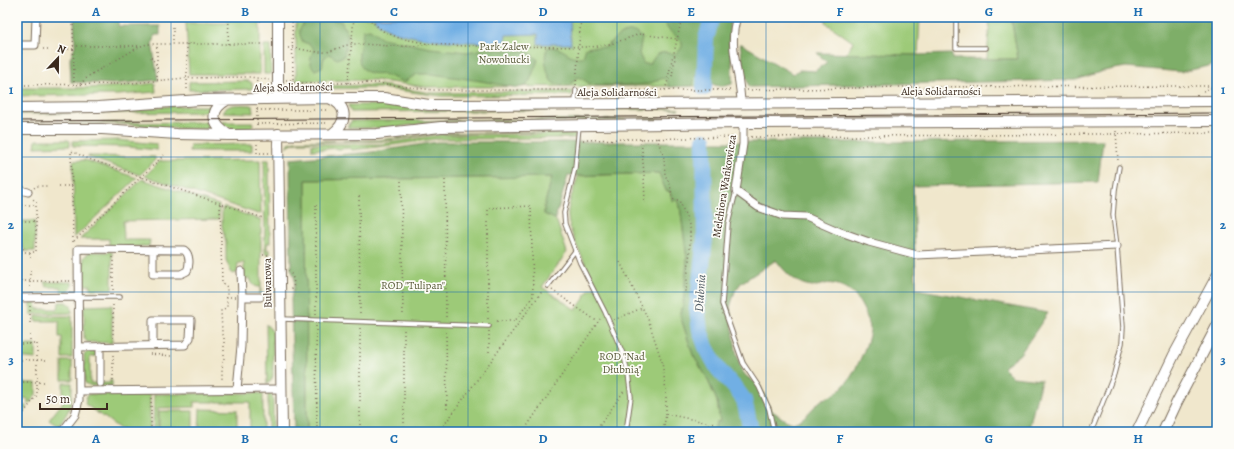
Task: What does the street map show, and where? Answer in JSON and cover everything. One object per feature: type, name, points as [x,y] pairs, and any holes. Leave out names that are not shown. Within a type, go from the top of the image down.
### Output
[{"type":"street","points":[[19,47],[35,45],[36,17]]},
{"type":"street","points":[[737,17],[733,46],[741,104]]},
{"type":"street","points":[[278,99],[283,19]]},
{"type":"street","points":[[329,98],[339,104],[343,114],[341,126],[332,134]]},
{"type":"street","name":"Aleja Solidarności","points":[[17,108],[98,107],[166,102],[329,98],[384,98],[429,105],[1217,101]]},
{"type":"street","points":[[227,100],[216,108],[214,117],[219,128],[229,135]]},
{"type":"street","points":[[17,129],[96,129],[177,134],[229,135],[377,134],[441,127],[743,123],[1217,121]]},
{"type":"street","name":"Melchiora Wańkowicza","points":[[736,191],[743,144],[743,123]]},
{"type":"street","name":"Bulwarowa","points":[[278,134],[282,432]]},
{"type":"street","points":[[17,189],[28,192]]},
{"type":"street","points":[[736,191],[758,207],[783,216],[806,218],[857,238],[917,255],[1117,246]]},
{"type":"street","points":[[62,432],[73,418],[77,409],[79,391],[78,249],[186,250],[188,256],[187,271],[183,274],[153,274],[153,250]]},
{"type":"street","points":[[237,389],[241,346],[238,297],[241,271]]},
{"type":"street","points":[[1137,432],[1174,355],[1217,276]]},
{"type":"street","points":[[238,297],[260,297]]},
{"type":"street","points":[[17,298],[79,298]]},
{"type":"street","points":[[79,347],[100,346],[153,346],[183,345],[187,344],[191,336],[191,320],[152,320],[153,346]]},
{"type":"street","points":[[1163,432],[1217,326]]},
{"type":"street","points":[[100,346],[100,383]]},
{"type":"street","points":[[79,391],[281,388]]},
{"type":"lane","points":[[956,17],[956,48],[986,48]]},
{"type":"lane","points":[[574,104],[576,90]]},
{"type":"lane","points":[[579,126],[575,168],[564,213],[565,224],[575,251],[605,312],[624,356],[631,397],[626,432]]},
{"type":"lane","points":[[1091,432],[1116,368],[1122,343],[1123,327],[1113,214],[1118,167]]},
{"type":"lane","name":"Melchiora Wańkowicza","points":[[736,191],[728,224],[722,304],[743,363],[759,387],[769,409],[774,432]]},
{"type":"lane","points":[[546,287],[575,251]]},
{"type":"lane","points":[[79,298],[120,297]]},
{"type":"lane","points":[[280,319],[489,326]]},
{"type":"path","points":[[17,21],[23,17]]},
{"type":"path","points":[[73,17],[74,84]]},
{"type":"path","points":[[228,44],[229,17]]},
{"type":"path","points":[[249,17],[262,21]]},
{"type":"path","points":[[292,17],[293,83],[377,83],[433,90],[735,90]]},
{"type":"path","points":[[283,19],[292,20],[311,17]]},
{"type":"path","points":[[348,83],[354,17]]},
{"type":"path","points":[[369,17],[372,22],[383,31],[399,38],[429,44],[580,48],[604,45],[640,34],[677,39]]},
{"type":"path","points":[[576,90],[581,17]]},
{"type":"path","points":[[666,90],[668,80],[672,76],[676,58],[674,53],[682,17]]},
{"type":"path","points":[[173,27],[173,44]]},
{"type":"path","points":[[80,84],[90,75],[147,44],[262,44]]},
{"type":"path","points":[[157,44],[157,80]]},
{"type":"path","points":[[187,44],[187,81]]},
{"type":"path","points":[[288,48],[312,52],[328,52],[352,44],[414,47],[429,44]]},
{"type":"path","points":[[60,48],[141,46]]},
{"type":"path","points":[[19,47],[21,63]]},
{"type":"path","points":[[151,57],[157,66]]},
{"type":"path","points":[[17,85],[121,84],[187,78],[256,78],[271,80]]},
{"type":"path","points":[[256,78],[256,93]]},
{"type":"path","points":[[287,83],[287,80],[293,80]]},
{"type":"path","points":[[744,90],[1040,86],[1217,87]]},
{"type":"path","points":[[1038,91],[1040,86]]},
{"type":"path","points":[[326,123],[257,123],[257,111],[327,110]]},
{"type":"path","points":[[1115,121],[1118,167]]},
{"type":"path","points":[[747,137],[1217,133]]},
{"type":"path","points":[[581,140],[739,137]]},
{"type":"path","points":[[641,138],[645,203]]},
{"type":"path","points":[[657,138],[664,158],[665,175],[670,184],[672,196],[674,200],[679,200],[690,227],[688,278],[686,291],[684,291]]},
{"type":"path","points":[[257,141],[257,153],[272,153]]},
{"type":"path","points":[[164,155],[141,176],[73,243],[71,151],[89,159],[141,176],[263,218]]},
{"type":"path","points":[[445,180],[446,410]]},
{"type":"path","points":[[401,182],[404,323],[404,432]]},
{"type":"path","points":[[17,252],[36,252],[36,202],[28,192],[37,186],[48,186]]},
{"type":"path","points":[[59,186],[72,186]]},
{"type":"path","points":[[359,196],[360,432]]},
{"type":"path","points":[[220,204],[222,283],[227,287],[227,307],[221,311],[222,332],[224,338],[222,385]]},
{"type":"path","points":[[17,205],[36,205]]},
{"type":"path","points":[[316,205],[317,432]]},
{"type":"path","points":[[531,206],[533,296],[515,321],[488,321],[488,208],[531,206]]},
{"type":"path","points":[[17,221],[36,221]]},
{"type":"path","points":[[17,238],[25,252]]},
{"type":"path","points":[[30,252],[30,259]]},
{"type":"path","points":[[113,252],[113,289]]},
{"type":"path","points":[[263,255],[271,255]]},
{"type":"path","points":[[620,262],[648,319],[662,362],[666,391],[666,414],[663,432]]},
{"type":"path","points":[[288,268],[294,278],[294,287],[289,294]]},
{"type":"path","points":[[30,270],[30,296]]},
{"type":"path","points":[[17,281],[73,281]]},
{"type":"path","points":[[439,432],[546,287],[598,322]]},
{"type":"path","points":[[226,297],[238,297]]},
{"type":"path","points":[[30,300],[30,323]]},
{"type":"path","points":[[113,306],[113,342]]},
{"type":"path","points":[[609,322],[642,308]]},
{"type":"path","points":[[523,432],[605,312]]},
{"type":"path","points":[[489,326],[489,353]]},
{"type":"path","points":[[30,334],[30,344]]},
{"type":"path","points":[[17,344],[37,344],[38,382],[37,395],[17,422]]},
{"type":"path","points":[[113,350],[113,387]]},
{"type":"path","points":[[46,360],[17,360],[17,382],[46,382]]},
{"type":"path","points":[[596,432],[629,383]]},
{"type":"path","points":[[151,392],[152,432]]},
{"type":"path","points":[[666,414],[715,424]]},
{"type":"green space","points":[[74,17],[119,17],[118,26],[160,26],[160,35],[155,35],[152,43],[158,80],[113,84],[71,82],[70,58],[75,46]]},
{"type":"green space","points":[[230,17],[260,17],[260,74],[189,74],[186,23],[227,23]]},
{"type":"green space","name":"Park Zalew Nowohucki","points":[[296,17],[712,17],[709,25],[711,86],[426,87],[374,80],[296,81]]},
{"type":"green space","points":[[309,17],[341,21],[348,35],[344,56],[337,59],[329,54],[324,58],[322,67],[315,70],[310,64],[314,49],[309,44],[303,42],[300,36],[300,28]]},
{"type":"green space","points":[[663,17],[730,17],[729,46],[732,57],[732,84],[724,86],[714,85],[700,76],[695,76],[693,86],[669,87],[668,82],[664,78],[647,84],[628,85],[594,85],[577,77],[570,85],[555,84],[551,81],[545,60],[548,47],[558,48],[573,56],[583,57],[586,48],[607,47],[614,39],[624,33],[634,32],[642,38],[639,54],[644,64],[650,64],[654,57],[659,54],[677,53],[682,47],[681,41],[670,32]]},
{"type":"green space","points":[[826,17],[920,17],[918,55],[846,54],[853,42],[826,23]]},
{"type":"green space","points":[[990,17],[1011,17],[1018,59],[987,59]]},
{"type":"green space","points":[[1011,17],[1217,17],[1217,35],[1214,39],[1214,65],[1181,72],[1126,67],[1103,71],[1076,80],[749,87],[744,70],[740,43],[793,74],[799,70],[815,71],[827,62],[817,53],[918,55],[952,54],[952,59],[1018,59]]},
{"type":"green space","points":[[370,29],[382,38],[430,48],[467,52],[489,48],[503,50],[517,49],[530,53],[538,60],[526,86],[518,88],[432,74],[417,74],[404,82],[383,74],[370,73],[364,70],[359,60],[359,54],[363,30]]},
{"type":"green space","points":[[264,45],[271,45],[271,74],[264,74]]},
{"type":"green space","points":[[249,81],[252,83],[252,89],[189,90],[189,82]]},
{"type":"green space","points":[[155,83],[156,92],[118,95],[17,96],[17,88],[103,87]]},
{"type":"green space","points":[[381,85],[432,93],[573,91],[572,95],[441,96],[381,88],[295,89],[292,86]]},
{"type":"green space","points":[[232,105],[252,105],[253,113],[223,112]]},
{"type":"green space","points":[[348,105],[388,105],[432,110],[679,109],[351,112]]},
{"type":"green space","points":[[172,106],[210,106],[207,112],[17,114],[120,112]]},
{"type":"green space","points":[[688,119],[433,122],[389,128],[348,128],[351,121]]},
{"type":"green space","points":[[206,122],[209,129],[121,124],[17,124]]},
{"type":"green space","points":[[222,122],[253,122],[253,128],[232,128],[228,127]]},
{"type":"green space","points":[[574,132],[438,133],[385,141],[296,142],[286,147],[289,143],[295,141],[380,140],[437,133]]},
{"type":"green space","points":[[575,134],[576,138],[436,139],[352,150],[350,148],[337,148],[312,150],[312,144],[381,144],[439,135]]},
{"type":"green space","points":[[36,140],[68,140],[70,141],[70,146],[35,147]]},
{"type":"green space","points":[[118,140],[157,144],[157,150],[128,147],[73,146],[73,141]]},
{"type":"green space","points":[[1103,140],[1098,182],[913,186],[916,289],[1048,313],[1020,354],[1003,367],[1013,377],[1041,380],[1028,432],[714,432],[716,422],[720,422],[717,401],[706,376],[693,355],[680,315],[683,306],[687,259],[680,206],[678,200],[672,201],[670,191],[666,191],[659,173],[568,176],[555,219],[544,214],[544,207],[552,177],[306,180],[307,432],[294,432],[291,299],[295,281],[291,269],[290,159],[372,152],[437,142],[890,142]],"holes":[[[776,260],[792,278],[803,284],[815,286],[835,284],[849,291],[861,304],[868,319],[870,328],[870,333],[862,355],[855,371],[848,381],[835,394],[821,401],[804,417],[793,423],[785,420],[771,410],[760,386],[746,376],[741,369],[736,351],[730,307],[735,291],[741,283]]]},
{"type":"green space","points":[[252,144],[252,151],[189,151],[190,145]]},
{"type":"green space","points":[[88,156],[155,157],[155,160],[140,175]]},
{"type":"green space","points":[[85,160],[137,178],[74,238],[73,161]]},
{"type":"green space","points":[[260,160],[261,213],[258,214],[145,176],[160,161]]},
{"type":"green space","points":[[264,160],[269,160],[270,243],[267,243],[267,250],[270,250],[270,254],[265,254]]},
{"type":"green space","points":[[659,173],[666,191],[669,191],[679,202],[680,206],[687,259],[683,306],[680,315],[693,355],[706,376],[717,401],[720,422],[716,422],[714,432],[307,432],[306,180],[552,177],[544,207],[544,214],[555,219],[557,222],[567,252],[542,287],[576,310],[589,290],[597,287],[574,239],[568,220],[570,203],[578,176]]},
{"type":"green space","points":[[142,179],[219,205],[219,219],[123,221],[124,240],[150,240],[149,246],[109,247],[109,239],[80,239]]},
{"type":"green space","points":[[224,207],[261,220],[260,294],[260,287],[254,285],[250,278],[244,279],[244,263],[238,263],[237,273],[232,274],[226,260],[226,243],[222,226],[222,208]]},
{"type":"green space","points":[[17,221],[35,221],[35,251],[25,251],[17,236]]},
{"type":"green space","points":[[90,252],[112,252],[112,289],[91,289],[91,285],[83,285],[84,257]]},
{"type":"green space","points":[[44,282],[72,282],[72,287],[67,293],[62,294],[61,287],[47,287]]},
{"type":"green space","points":[[31,302],[36,303],[37,309],[58,309],[59,302],[66,302],[71,306],[72,313],[31,314]]},
{"type":"green space","points":[[112,305],[112,343],[87,342],[84,338],[84,306]]},
{"type":"green space","points":[[36,316],[72,316],[72,358],[62,358],[62,337],[59,337],[59,321],[36,321]]},
{"type":"green space","points":[[266,324],[273,332],[273,376],[271,381],[267,384]]},
{"type":"green space","points":[[17,345],[36,345],[36,359],[17,357]]},
{"type":"green space","points":[[89,351],[96,351],[96,356],[90,357],[90,383],[110,383],[110,379],[112,381],[112,386],[91,386],[85,383],[84,355]]},
{"type":"green space","points":[[62,361],[72,361],[72,380],[62,380]]},
{"type":"green space","points":[[17,383],[36,383],[36,395],[29,404],[27,403],[29,400],[25,398],[20,405],[23,407],[25,405],[27,407],[17,420]]},
{"type":"green space","points":[[63,383],[72,383],[72,397],[68,411],[58,426],[49,420],[63,402]]},
{"type":"green space","points":[[268,393],[272,395],[273,399],[273,432],[268,432]]},
{"type":"green space","points":[[89,394],[149,394],[150,432],[124,432],[85,404],[86,397]]},
{"type":"green space","points":[[154,394],[263,394],[263,432],[250,432],[250,402],[194,402],[194,407],[158,408],[158,432],[153,432]]},
{"type":"green space","points":[[200,409],[237,410],[237,432],[199,432]]},
{"type":"green space","points":[[159,411],[193,411],[193,432],[159,432]]},
{"type":"water","points":[[373,17],[570,17],[571,44],[538,44],[538,34],[506,35],[505,43],[434,40],[397,32],[382,26]]},
{"type":"waterway","name":"Dłubnia","points":[[704,88],[706,39],[712,17]]},
{"type":"waterway","name":"Dłubnia","points":[[704,140],[705,238],[697,309],[700,330],[706,347],[718,369],[744,400],[750,426],[749,432]]},
{"type":"tram line","points":[[17,121],[1217,113]]},
{"type":"park label","name":"ROD \"Tulipan\"","points":[[413,285]]},
{"type":"park label","name":"ROD \"Nad Dłubnią\"","points":[[622,362]]}]
